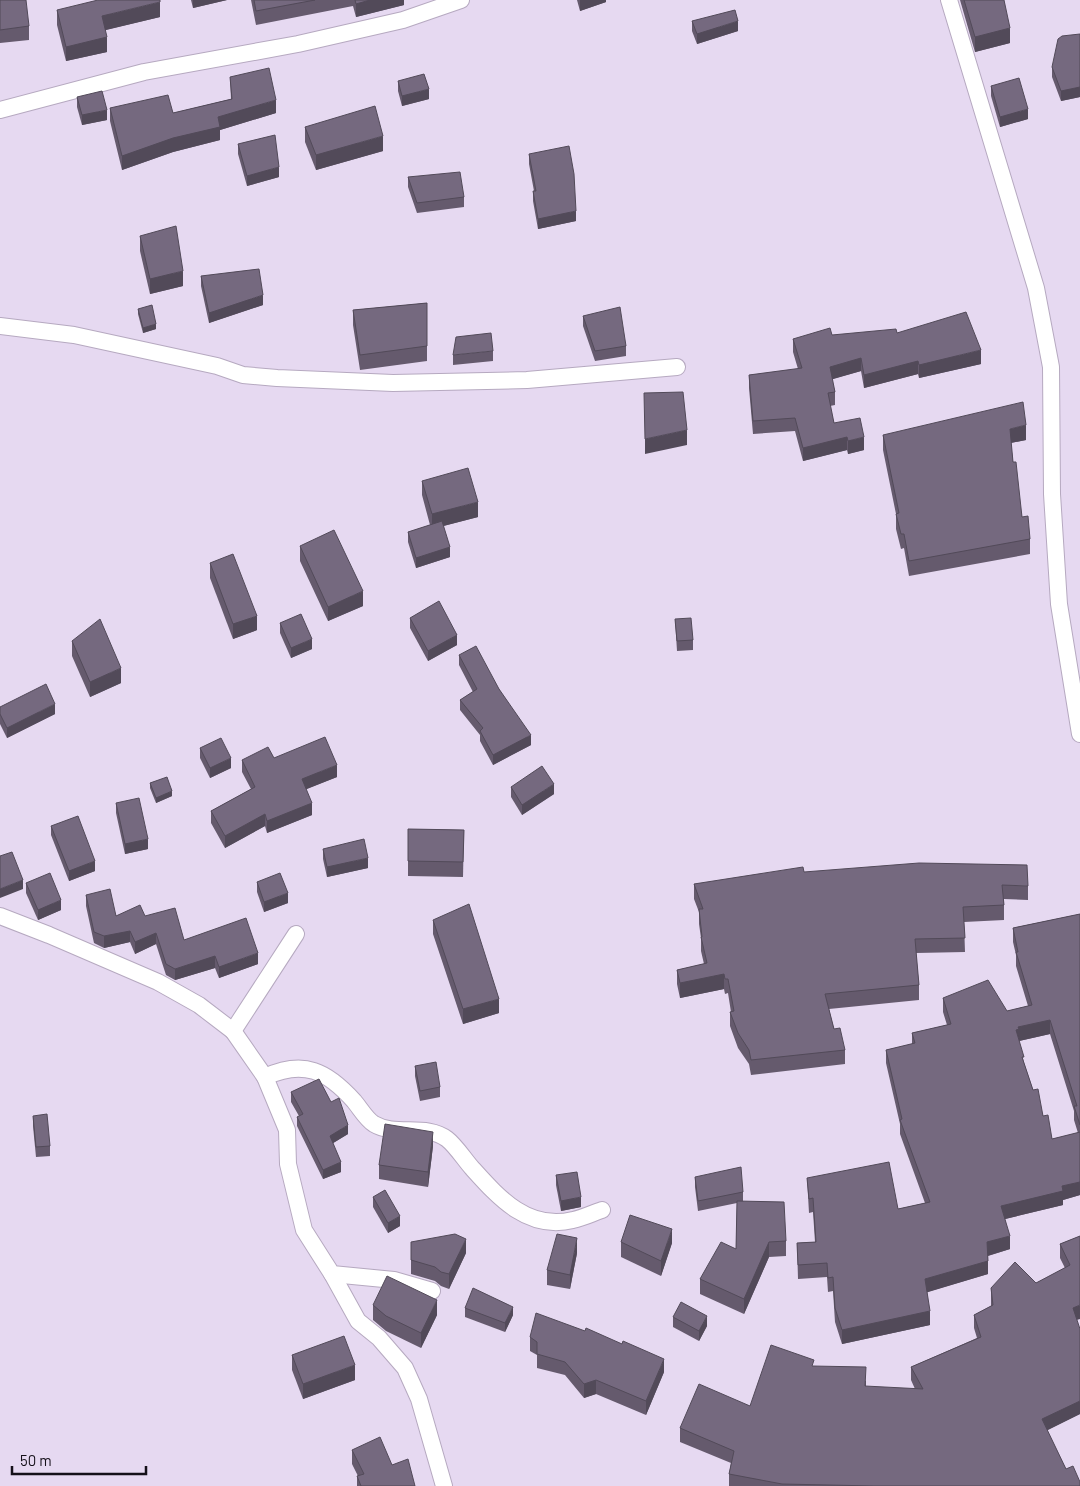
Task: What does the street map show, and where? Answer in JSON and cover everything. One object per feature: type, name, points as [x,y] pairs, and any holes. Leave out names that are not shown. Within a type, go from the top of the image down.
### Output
[{"type":"street","points":[[0,110],[144,72],[298,44],[402,20],[461,0]]},
{"type":"street","points":[[949,0],[1036,288],[1051,367],[1052,494],[1059,595],[1080,734]]},
{"type":"street","points":[[0,326],[74,335],[217,366],[243,375],[277,378],[392,383],[527,380],[677,366]]},
{"type":"street","points":[[0,916],[158,982],[199,1005],[233,1031],[265,1077],[287,1130],[288,1164],[304,1230],[332,1274],[358,1321],[379,1338],[405,1368],[419,1399],[444,1486]]},
{"type":"street","points":[[233,1031],[296,934]]},
{"type":"street","points":[[265,1077],[281,1070],[300,1068],[324,1074],[335,1081],[373,1124],[397,1130],[432,1132],[447,1139],[504,1202],[528,1218],[552,1222],[573,1221],[602,1210]]},
{"type":"street","points":[[332,1274],[394,1280],[432,1291]]},
{"type":"building","points":[[0,0],[26,0],[29,26],[0,30]]},
{"type":"building","points":[[98,0],[160,0],[160,2],[102,16],[107,37],[66,47],[57,10]]},
{"type":"building","points":[[254,0],[315,0],[256,11]]},
{"type":"building","points":[[355,0],[370,0],[356,4]]},
{"type":"building","points":[[964,0],[1004,0],[1010,28],[975,37]]},
{"type":"building","points":[[735,10],[738,21],[697,34],[692,21]]},
{"type":"building","points":[[1080,34],[1080,87],[1061,91],[1052,67],[1058,39],[1062,36]]},
{"type":"building","points":[[269,68],[276,100],[218,117],[220,127],[173,138],[122,156],[110,108],[168,95],[173,113],[232,99],[230,77]]},
{"type":"building","points":[[424,74],[429,89],[402,96],[398,81]]},
{"type":"building","points":[[1019,78],[1028,109],[1000,117],[991,86]]},
{"type":"building","points":[[102,91],[107,110],[82,115],[77,97]]},
{"type":"building","points":[[375,106],[383,136],[316,155],[305,127]]},
{"type":"building","points":[[275,135],[279,167],[247,176],[238,144]]},
{"type":"building","points":[[569,146],[574,174],[576,211],[538,219],[533,191],[536,191],[529,154]]},
{"type":"building","points":[[460,172],[464,197],[417,203],[408,177]]},
{"type":"building","points":[[176,226],[183,271],[150,279],[140,236]]},
{"type":"building","points":[[259,269],[263,295],[209,313],[201,276]]},
{"type":"building","points":[[427,303],[427,346],[360,355],[353,310]]},
{"type":"building","points":[[152,305],[156,324],[143,328],[138,309]]},
{"type":"building","points":[[620,307],[626,346],[595,351],[583,316]]},
{"type":"building","points":[[966,312],[981,350],[919,365],[918,361],[864,375],[861,358],[830,367],[835,392],[828,393],[834,423],[860,418],[864,437],[848,441],[847,437],[803,448],[795,418],[753,421],[749,375],[802,368],[793,339],[830,328],[832,335],[896,329],[897,333]]},
{"type":"building","points":[[491,333],[493,351],[453,355],[456,337]]},
{"type":"building","points":[[683,392],[687,430],[645,439],[644,393]]},
{"type":"building","points":[[1023,402],[1026,425],[1010,429],[1022,517],[1028,516],[1030,539],[909,561],[904,534],[901,534],[896,514],[899,513],[883,435]]},
{"type":"building","points":[[468,468],[478,502],[432,514],[422,481]]},
{"type":"building","points":[[442,521],[450,547],[416,558],[408,532]]},
{"type":"building","points":[[334,530],[363,591],[328,607],[300,546]]},
{"type":"building","points":[[233,554],[257,616],[233,624],[210,563]]},
{"type":"building","points":[[439,601],[457,635],[428,651],[410,618]]},
{"type":"building","points":[[301,614],[312,639],[291,648],[280,623]]},
{"type":"building","points":[[691,618],[693,640],[677,641],[675,619]]},
{"type":"building","points":[[100,619],[121,668],[90,682],[72,641]]},
{"type":"building","points":[[476,646],[499,689],[531,735],[493,755],[480,731],[483,728],[460,700],[477,689],[459,655]]},
{"type":"building","points":[[46,684],[55,704],[7,728],[0,714],[0,707]]},
{"type":"building","points":[[325,737],[337,765],[302,779],[312,803],[267,821],[265,814],[225,836],[211,811],[255,787],[242,760],[268,747],[274,758]]},
{"type":"building","points":[[221,738],[231,758],[210,768],[200,748]]},
{"type":"building","points":[[542,766],[554,784],[522,805],[511,787]]},
{"type":"building","points":[[167,777],[172,791],[156,798],[150,783]]},
{"type":"building","points":[[139,798],[148,839],[125,844],[116,803]]},
{"type":"building","points":[[78,816],[95,861],[69,871],[51,826]]},
{"type":"building","points":[[408,829],[464,830],[463,862],[408,861]]},
{"type":"building","points":[[364,839],[368,858],[327,867],[323,849]]},
{"type":"building","points":[[12,852],[23,880],[0,889],[0,856]]},
{"type":"building","points":[[919,863],[1027,865],[1028,886],[1002,885],[1004,905],[963,907],[965,938],[915,939],[919,985],[825,994],[834,1029],[840,1028],[845,1050],[751,1060],[749,1050],[738,1033],[730,1012],[734,1011],[728,979],[725,979],[724,974],[680,983],[677,970],[707,963],[701,937],[699,909],[703,909],[694,884],[803,867],[804,872]]},
{"type":"building","points":[[50,873],[61,900],[38,910],[26,883]]},
{"type":"building","points":[[280,873],[288,893],[264,902],[257,882]]},
{"type":"building","points":[[110,889],[116,916],[140,905],[145,916],[175,908],[184,940],[246,918],[258,953],[219,967],[215,956],[175,969],[166,964],[156,933],[135,942],[130,931],[104,936],[94,932],[86,895]]},
{"type":"building","points":[[469,904],[499,999],[463,1009],[433,920]]},
{"type":"building","points":[[1080,914],[1080,1125],[1074,1106],[1077,1106],[1050,1020],[1018,1027],[1019,1029],[1016,1030],[1024,1057],[1022,1057],[1033,1090],[1038,1089],[1043,1116],[1048,1115],[1052,1139],[1080,1132],[1080,1182],[1062,1186],[1063,1191],[1001,1206],[1010,1236],[987,1242],[988,1261],[925,1279],[930,1311],[842,1330],[835,1308],[833,1277],[828,1278],[827,1263],[798,1265],[797,1243],[816,1242],[813,1198],[809,1199],[807,1178],[889,1162],[898,1209],[930,1202],[900,1120],[902,1119],[886,1050],[915,1043],[912,1033],[951,1024],[943,998],[988,980],[1007,1011],[1032,1005],[1016,952],[1018,952],[1013,928]]},
{"type":"building","points":[[436,1062],[440,1087],[420,1091],[415,1066]]},
{"type":"building","points":[[319,1079],[331,1102],[339,1098],[348,1125],[330,1136],[341,1162],[323,1170],[297,1117],[303,1114],[291,1092]]},
{"type":"building","points":[[47,1114],[50,1146],[36,1147],[33,1116]]},
{"type":"building","points":[[385,1124],[433,1132],[428,1172],[379,1165]]},
{"type":"building","points":[[741,1167],[743,1192],[698,1201],[695,1177]]},
{"type":"building","points":[[577,1172],[581,1197],[561,1201],[556,1175]]},
{"type":"building","points":[[385,1190],[400,1216],[388,1223],[373,1197]]},
{"type":"building","points":[[737,1201],[784,1202],[786,1241],[769,1242],[744,1299],[700,1279],[721,1242],[736,1249]]},
{"type":"building","points":[[630,1215],[672,1229],[661,1261],[621,1242]]},
{"type":"building","points":[[455,1234],[466,1239],[449,1274],[441,1272],[435,1267],[411,1260],[411,1242]]},
{"type":"building","points":[[557,1234],[577,1238],[570,1275],[547,1270]]},
{"type":"building","points":[[1080,1236],[1080,1305],[1073,1308],[1080,1329],[1080,1401],[1042,1419],[1066,1469],[1073,1466],[1080,1486],[782,1484],[729,1474],[734,1451],[680,1428],[699,1384],[750,1406],[771,1345],[814,1360],[812,1366],[866,1367],[865,1386],[923,1389],[911,1367],[981,1337],[974,1315],[993,1305],[991,1288],[1015,1262],[1036,1283],[1070,1265],[1060,1244]]},
{"type":"building","points":[[387,1276],[437,1300],[421,1333],[386,1316],[373,1305]]},
{"type":"building","points":[[473,1288],[513,1307],[505,1323],[465,1308]]},
{"type":"building","points":[[681,1302],[707,1316],[699,1331],[673,1317]]},
{"type":"building","points":[[536,1313],[585,1331],[586,1328],[622,1344],[623,1341],[664,1359],[646,1401],[596,1380],[584,1384],[565,1362],[537,1354],[537,1342],[530,1337]]},
{"type":"building","points":[[344,1336],[355,1365],[303,1384],[292,1355]]},
{"type":"building","points":[[380,1437],[392,1465],[408,1459],[415,1486],[361,1486],[357,1476],[364,1474],[352,1450]]}]
